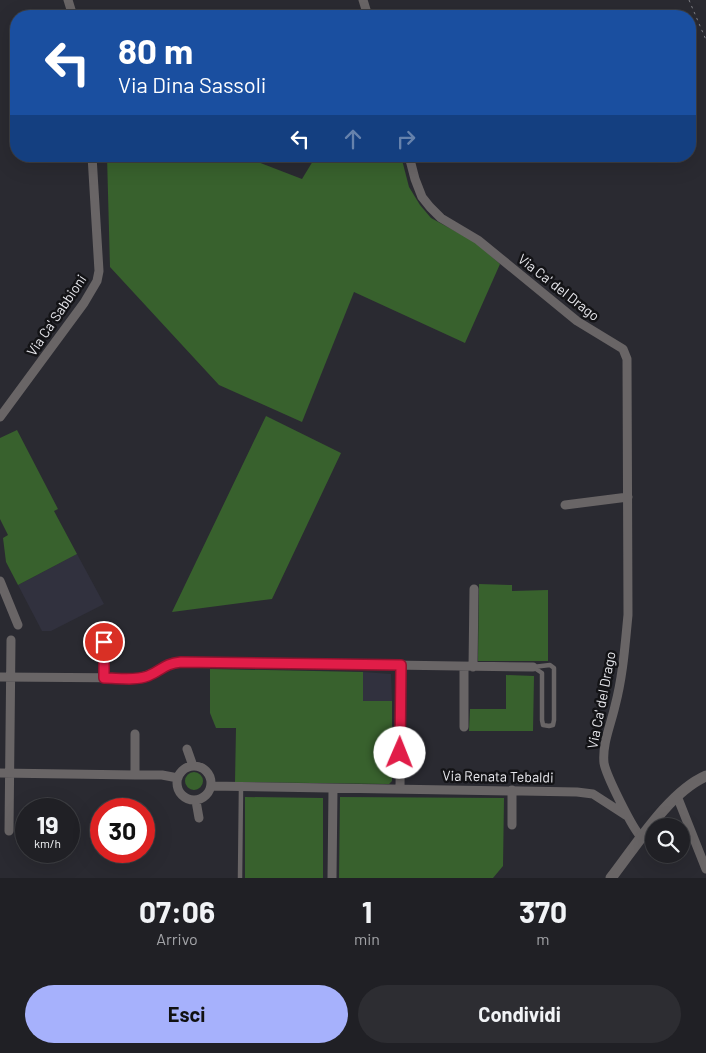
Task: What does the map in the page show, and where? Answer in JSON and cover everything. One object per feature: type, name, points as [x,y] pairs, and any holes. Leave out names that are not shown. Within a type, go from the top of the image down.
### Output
[{"type":"street","name":"Via Ca' Sabbioni","points":[[0,417],[84,303],[97,282],[99,271],[92,162]]},
{"type":"street","name":"Via Ca' del Drago","points":[[411,162],[422,196],[441,218],[478,240],[577,321],[623,349],[627,359],[628,615],[624,656],[604,762],[607,775],[627,816],[636,834],[642,838]]},
{"type":"street","points":[[565,505],[628,497]]},
{"type":"street","points":[[0,581],[18,625]]},
{"type":"street","points":[[464,727],[474,589]]},
{"type":"street","points":[[9,831],[12,640]]},
{"type":"street","points":[[104,642],[104,678]]},
{"type":"street","points":[[0,677],[136,678],[147,677],[166,665],[181,662],[532,667]]},
{"type":"street","points":[[400,789],[401,665]]},
{"type":"street","points":[[135,734],[135,775]]},
{"type":"street","points":[[187,748],[193,766]]},
{"type":"street","points":[[193,766],[205,769],[209,774],[211,786],[203,798],[189,800],[183,797],[177,785],[178,778],[183,770],[193,766]]},
{"type":"street","points":[[0,773],[162,775],[178,778]]},
{"type":"street","points":[[611,878],[677,796],[690,785],[706,776]]},
{"type":"street","name":"Via Renata Tebaldi","points":[[211,786],[241,788],[557,791],[592,794],[627,816]]},
{"type":"street","points":[[332,878],[333,788]]},
{"type":"street","points":[[512,790],[512,826]]},
{"type":"street","points":[[677,796],[706,869]]},
{"type":"street","points":[[196,800],[199,818]]},
{"type":"lane","points":[[550,665],[554,668],[554,720],[553,724],[548,726],[543,725],[542,720],[542,673],[532,667],[550,665]]},
{"type":"lane","points":[[240,878],[241,788]]},
{"type":"path","points":[[696,16],[706,40]]},
{"type":"shaded area","points":[[77,554],[104,604],[51,631],[42,631],[18,585]]},
{"type":"shaded area","points":[[363,672],[391,674],[392,701],[363,701]]},
{"type":"green space","points":[[107,162],[258,162],[302,179],[312,162],[403,162],[409,187],[431,218],[475,242],[500,264],[465,343],[354,292],[302,422],[219,385],[110,267]]},
{"type":"green space","points":[[266,416],[341,453],[272,599],[172,612]]},
{"type":"green space","points":[[17,430],[58,509],[54,511],[77,554],[18,585],[6,562],[3,538],[8,535],[0,519],[0,438]]},
{"type":"green space","points":[[479,584],[512,585],[512,591],[548,590],[548,661],[478,661]]},
{"type":"green space","points":[[210,669],[363,672],[363,701],[392,701],[392,781],[389,784],[235,782],[236,728],[216,728],[210,713]]},
{"type":"green space","points":[[506,675],[534,676],[533,731],[469,731],[470,709],[506,709]]},
{"type":"green space","points":[[190,772],[198,772],[203,777],[201,788],[190,790],[185,785],[185,777]]},
{"type":"green space","points":[[245,797],[323,798],[323,878],[245,878]]},
{"type":"green space","points":[[340,797],[504,798],[503,866],[493,878],[339,878]]},
{"type":"route","points":[[104,642],[104,678],[147,677],[171,663],[181,662],[401,665],[400,753]]}]
